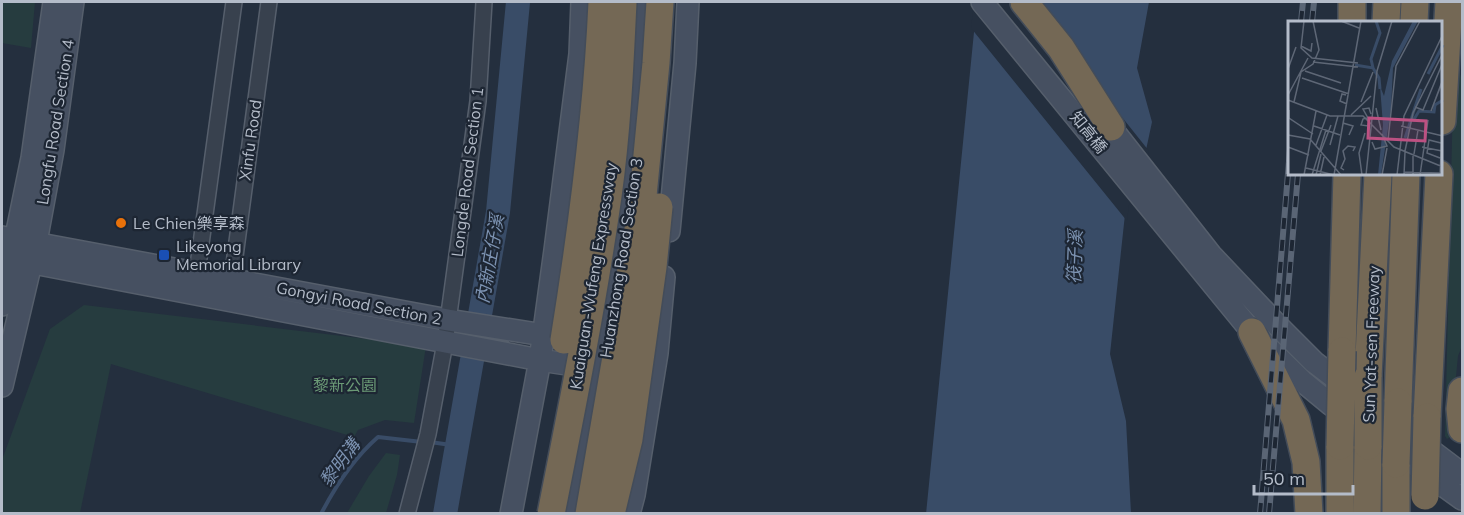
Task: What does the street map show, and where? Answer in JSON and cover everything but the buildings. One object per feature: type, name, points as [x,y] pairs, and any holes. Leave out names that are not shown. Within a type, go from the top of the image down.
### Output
[{"type":"highway","points":[[536,513],[578,258],[600,47],[602,2]]},
{"type":"highway","name":"Kuaiguan-Wufeng Expressway","points":[[551,513],[608,195],[621,57],[623,2]]},
{"type":"highway","points":[[589,513],[642,206],[660,2]]},
{"type":"highway","points":[[611,513],[629,439],[653,267],[667,135],[674,2]]},
{"type":"highway","points":[[1024,2],[1061,48],[1111,127]]},
{"type":"highway","points":[[1352,2],[1352,21]]},
{"type":"highway","points":[[1386,21],[1387,2]]},
{"type":"highway","points":[[1414,21],[1415,2]]},
{"type":"highway","points":[[1443,104],[1449,2]]},
{"type":"highway","points":[[1461,2],[1462,35]]},
{"type":"highway","points":[[1340,513],[1347,176]]},
{"type":"highway","name":"Sun Yat-sen Freeway","points":[[1367,513],[1368,377],[1378,176]]},
{"type":"highway","name":"Sun Yat-sen Freeway","points":[[1395,513],[1406,176]]},
{"type":"highway","points":[[1425,505],[1439,176]]},
{"type":"highway","points":[[1252,332],[1296,420],[1306,462],[1309,513]]},
{"type":"highway","points":[[1462,391],[1460,409],[1462,429]]},
{"type":"street","name":"Longfu Road Section 4","points":[[17,250],[54,2]]},
{"type":"street","name":"Longfu Road Section 4","points":[[17,250],[53,150],[73,2]]},
{"type":"street","name":"Xinfu Road","points":[[197,273],[234,2]]},
{"type":"street","name":"Xinfu Road","points":[[232,279],[269,2]]},
{"type":"street","name":"Longde Road Section 1","points":[[407,513],[428,434],[445,343],[459,321],[484,2]]},
{"type":"street","points":[[511,513],[535,334],[580,54],[582,2]]},
{"type":"street","name":"Huanzhong Road Section 3","points":[[604,345],[623,197],[637,58],[640,2]]},
{"type":"street","name":"Huanzhong Road Section 3","points":[[569,513],[632,198],[650,2]]},
{"type":"street","points":[[629,513],[634,495],[657,353],[685,63],[688,2]]},
{"type":"street","name":"知高橋","points":[[982,2],[1203,259]]},
{"type":"street","name":"知高橋","points":[[1011,2],[1111,127],[1203,259]]},
{"type":"street","name":"Gongyi Road Section 2","points":[[17,250],[197,273],[459,321],[657,353]]},
{"type":"street","name":"Gongyi Road Section 2","points":[[17,250],[445,343],[532,359],[653,376]]},
{"type":"street","points":[[2,305],[17,250]]},
{"type":"street","points":[[2,386],[17,250]]},
{"type":"street","points":[[1203,259],[1252,332],[1302,381],[1330,404],[1462,499]]},
{"type":"street","points":[[1203,259],[1251,299],[1314,362],[1462,474]]},
{"type":"street","name":"Huanzhong Road Section 3","points":[[577,513],[599,369]]},
{"type":"green space","points":[[2,2],[35,2],[31,48],[2,43]]},
{"type":"green space","points":[[1454,56],[1462,80],[1462,346],[1458,356],[1450,437],[1447,439],[1445,436]]},
{"type":"green space","name":"黎新公園","points":[[84,305],[426,346],[414,423],[385,420],[358,430],[354,437],[111,364],[80,513],[2,513],[2,460],[50,329]]},
{"type":"green space","points":[[386,453],[400,455],[386,513],[347,513],[369,476]]},
{"type":"water","name":"筏子溪","points":[[977,2],[1149,2],[1137,68],[1152,122],[1140,178],[1126,205],[1110,354],[1126,421],[1131,513],[926,514]]},
{"type":"pier","points":[[974,2],[1030,2],[1149,151],[1143,179],[1129,205],[1127,221],[971,28]]},
{"type":"waterway","name":"內新庄仔溪","points":[[445,514],[498,212],[518,2]]},
{"type":"waterway","name":"黎明溝","points":[[321,514],[346,473],[378,437],[422,442]]},
{"type":"waterway","name":"黎明溝","points":[[430,442],[458,446]]},
{"type":"railway","points":[[1301,21],[1303,2]]},
{"type":"railway","points":[[1312,21],[1314,2]]},
{"type":"railway","points":[[1260,514],[1288,173]]},
{"type":"railway","points":[[1269,514],[1298,176]]},
{"type":"place","name":"Le Chien樂享森","points":[[121,223]]},
{"type":"place","name":"Likeyong Memorial Library","points":[[164,255]]}]
